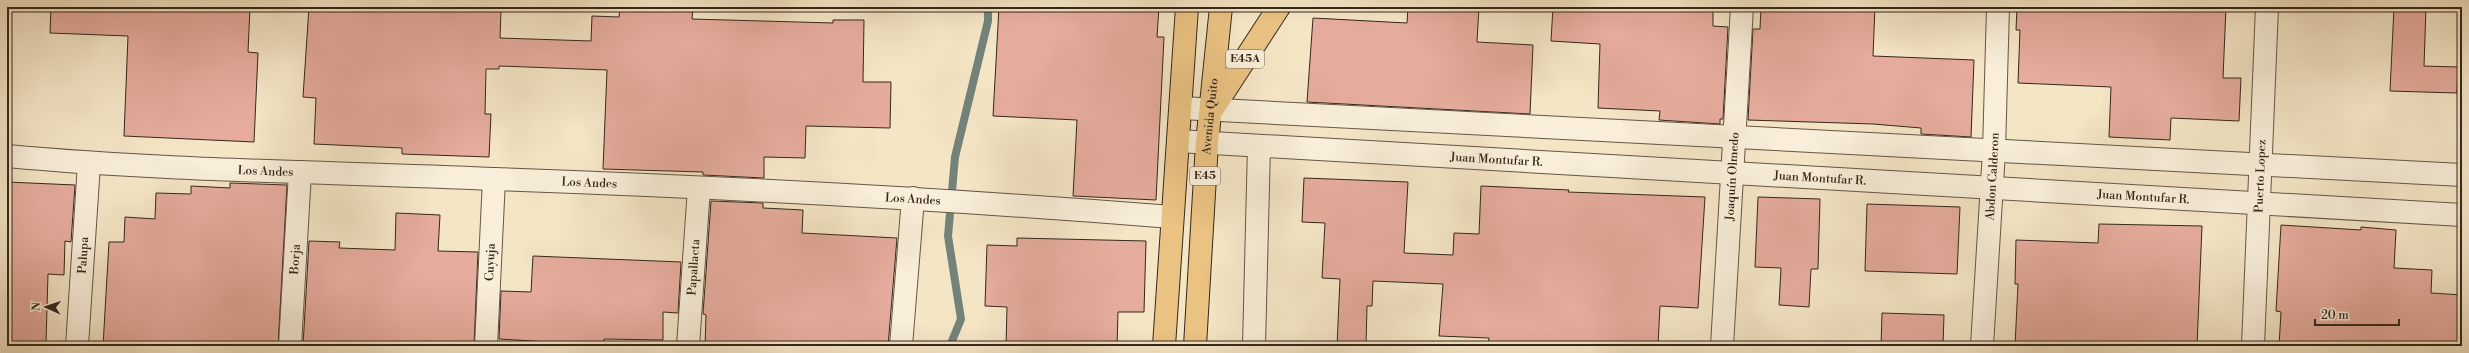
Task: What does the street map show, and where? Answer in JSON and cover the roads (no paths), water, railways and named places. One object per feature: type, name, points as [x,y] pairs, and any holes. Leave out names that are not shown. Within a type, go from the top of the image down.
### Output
[{"type":"highway","name":"E45","points":[[1164,346],[1187,7]]},
{"type":"highway","name":"Avenida Quito","points":[[1195,346],[1207,143],[1212,110],[1221,7]]},
{"type":"highway","name":"E45A","points":[[1212,110],[1279,7]]},
{"type":"street","name":"Joaquín Olmedo","points":[[1722,346],[1742,7]]},
{"type":"street","name":"Abdon Calderon","points":[[1982,346],[1990,189],[1994,152],[1998,7]]},
{"type":"street","name":"Puerto Lopez","points":[[2253,346],[2267,7]]},
{"type":"street","points":[[1181,108],[2260,166],[2462,175]]},
{"type":"street","name":"Juan Montufar R.","points":[[1178,141],[2259,205],[2462,214]]},
{"type":"street","points":[[1254,346],[1259,146]]},
{"type":"street","name":"Los Andes","points":[[7,156],[89,164],[494,179],[918,198],[1172,217]]},
{"type":"street","name":"Palupa","points":[[77,346],[89,164]]},
{"type":"street","name":"Borja","points":[[290,346],[300,172]]},
{"type":"street","name":"Cuyuja","points":[[486,346],[494,179]]},
{"type":"street","name":"Papallacta","points":[[688,346],[699,188]]},
{"type":"street","points":[[901,346],[918,198]]},
{"type":"waterway","points":[[950,346],[961,319],[948,236],[955,157],[988,21],[988,7]]}]
